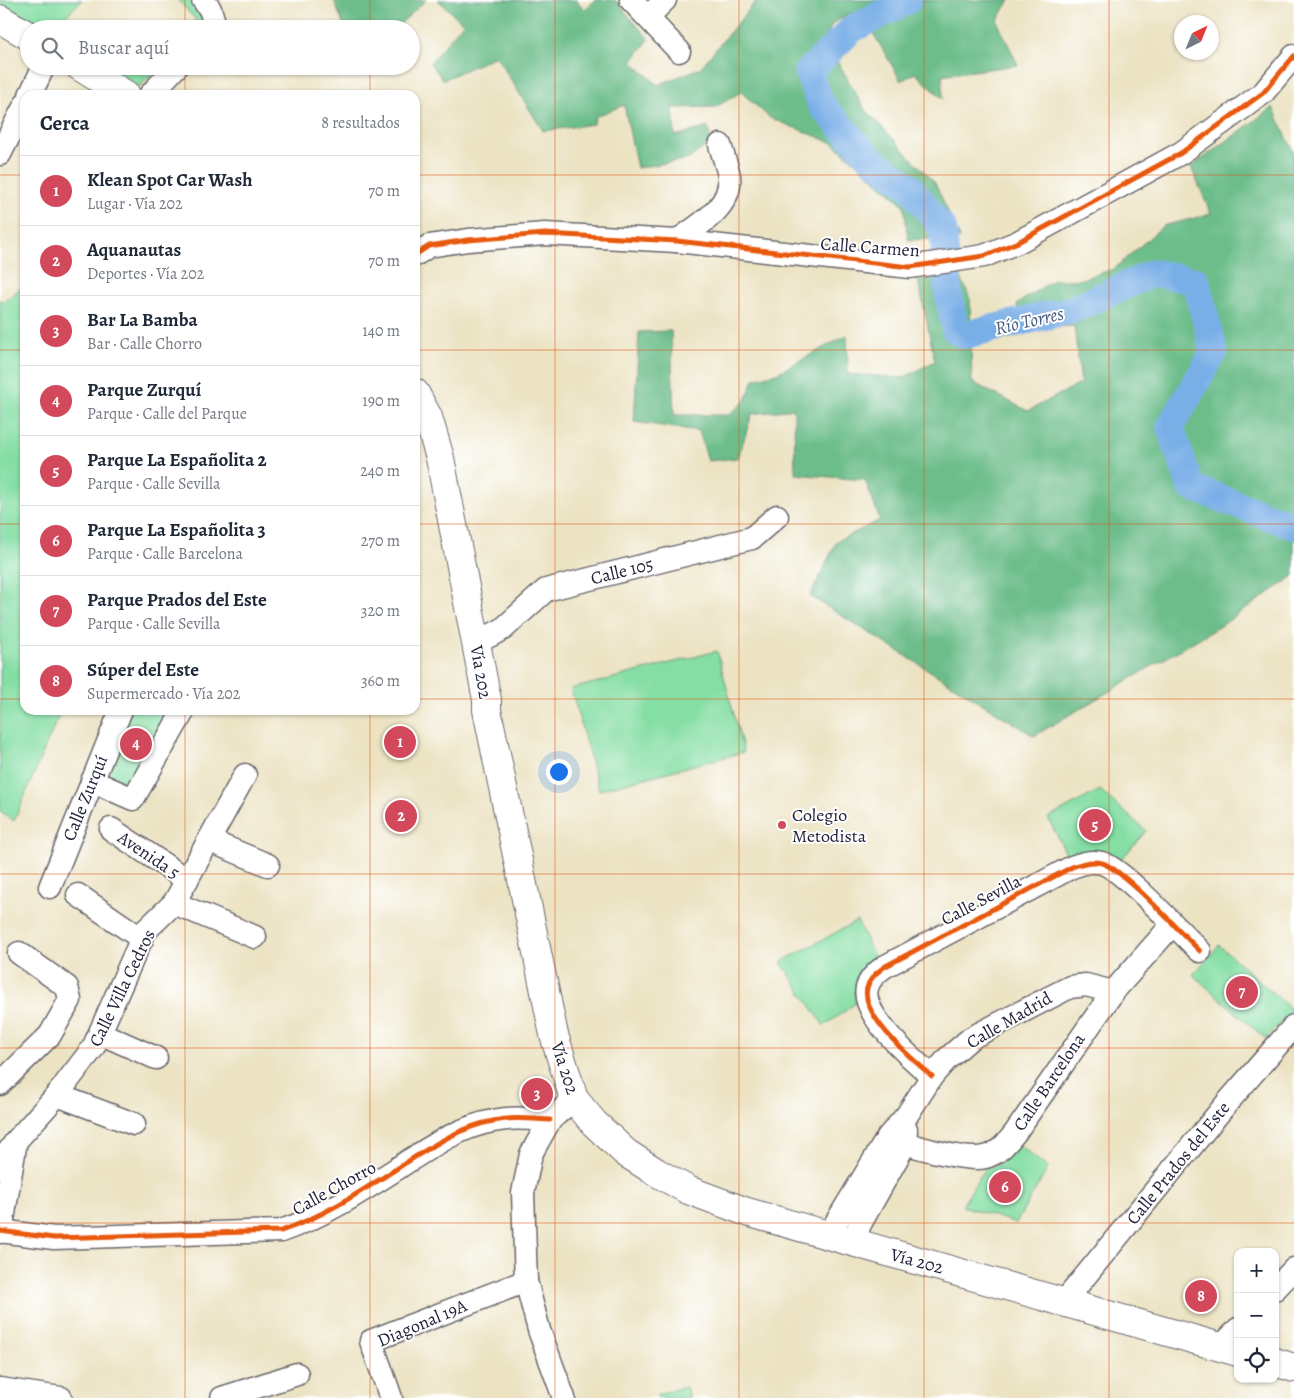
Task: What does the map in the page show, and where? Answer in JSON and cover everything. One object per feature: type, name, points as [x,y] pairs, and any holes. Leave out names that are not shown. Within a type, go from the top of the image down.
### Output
[{"type":"main road","points":[[0,19],[20,31]]},
{"type":"main road","points":[[94,75],[118,90]]},
{"type":"main road","name":"Vía 202","points":[[420,402],[428,417],[440,458],[487,710],[554,1035],[574,1099],[594,1123],[626,1153],[688,1190],[747,1212],[840,1240],[1064,1302],[1232,1343]]},
{"type":"main road","points":[[1279,1363],[1294,1368]]},
{"type":"street","points":[[203,0],[210,9],[213,20]]},
{"type":"street","points":[[632,0],[679,51]]},
{"type":"street","points":[[648,17],[665,0]]},
{"type":"street","name":"Calle Carmen","points":[[420,252],[429,246],[468,240],[545,234],[677,241],[910,267],[984,256],[1018,242],[1181,153],[1263,92],[1294,56]]},
{"type":"street","points":[[32,90],[40,75]]},
{"type":"street","points":[[155,90],[169,75]]},
{"type":"street","points":[[0,154],[20,115]]},
{"type":"street","points":[[677,241],[710,216],[725,198],[729,187],[729,175],[720,145]]},
{"type":"street","name":"Calle 105","points":[[476,643],[503,629],[546,590],[752,538],[777,516]]},
{"type":"street","name":"Calle Zurquí","points":[[50,887],[119,715]]},
{"type":"street","points":[[92,781],[133,799],[181,715]]},
{"type":"street","name":"Calle Villa Cedros","points":[[0,1164],[7,1137],[57,1095],[94,1048],[102,1034],[145,931],[174,903],[210,841],[244,775]]},
{"type":"street","name":"Avenida 5","points":[[111,829],[187,880]]},
{"type":"street","points":[[210,841],[268,864]]},
{"type":"street","name":"Calle Sevilla","points":[[932,1076],[903,1052],[889,1036],[868,1002],[866,988],[876,973],[1072,867],[1092,862],[1102,863],[1119,873],[1200,951]]},
{"type":"street","points":[[78,895],[142,939]]},
{"type":"street","points":[[174,903],[256,937]]},
{"type":"street","name":"Calle Barcelona","points":[[896,1140],[976,1159],[996,1152],[1015,1133],[1113,992],[1172,924]]},
{"type":"street","points":[[0,1084],[50,1035],[70,1000],[67,987],[19,953]]},
{"type":"street","name":"Calle Madrid","points":[[840,1240],[860,1224],[906,1115],[932,1076],[948,1058],[971,1038],[1061,990],[1078,985],[1113,992]]},
{"type":"street","name":"Calle Prados del Este","points":[[1064,1302],[1227,1103],[1294,1026]]},
{"type":"street","points":[[102,1034],[156,1058]]},
{"type":"street","points":[[57,1095],[134,1124]]},
{"type":"street","points":[[564,1398],[539,1330],[526,1280],[523,1193],[531,1154],[550,1120],[574,1099]]},
{"type":"street","name":"Calle Chorro","points":[[1,1232],[54,1238],[281,1231],[306,1223],[362,1191],[447,1137],[491,1121],[513,1118],[550,1120]]},
{"type":"street","points":[[1,1232],[7,1137]]},
{"type":"street","points":[[1279,1285],[1294,1269]]},
{"type":"street","name":"Diagonal 19A","points":[[391,1398],[371,1341],[526,1280]]},
{"type":"street","points":[[222,1398],[297,1374]]},
{"type":"street","points":[[0,1389],[61,1398]]},
{"type":"green space","points":[[0,0],[82,0],[65,17],[68,20],[28,20],[0,4]]},
{"type":"green space","points":[[178,0],[194,0],[203,20],[196,20]]},
{"type":"green space","points":[[334,0],[426,0],[404,20],[342,20]]},
{"type":"green space","points":[[438,0],[576,0],[585,9],[596,0],[615,0],[649,39],[632,62],[658,85],[700,68],[757,0],[1010,0],[997,21],[1018,65],[942,75],[943,99],[915,73],[901,81],[873,33],[850,13],[832,24],[825,39],[864,108],[935,183],[960,238],[908,240],[904,205],[833,143],[770,118],[741,92],[716,107],[673,108],[675,136],[708,127],[711,142],[689,159],[637,168],[624,105],[596,116],[593,124],[543,131],[496,56],[443,80],[430,63],[463,23]]},
{"type":"green space","points":[[120,75],[151,75],[139,87]]},
{"type":"green space","points":[[1273,107],[1294,153],[1294,576],[1225,623],[1034,736],[810,596],[837,541],[880,520],[865,480],[795,474],[794,409],[752,414],[738,458],[708,461],[699,431],[634,422],[639,332],[671,331],[674,415],[729,415],[746,400],[754,379],[777,373],[847,335],[848,374],[903,378],[935,361],[918,280],[960,275],[970,299],[972,382],[1028,411],[1081,383],[1074,326],[1021,327],[1017,304],[1053,280],[1078,280],[1114,269],[1163,226],[1211,214],[1191,167]]},
{"type":"green space","points":[[20,289],[20,715],[59,715],[14,821],[0,811],[0,299],[3,302]]},
{"type":"green space","points":[[717,651],[744,752],[599,790],[571,689]]},
{"type":"green space","points":[[127,715],[174,715],[130,793],[98,779]]},
{"type":"green space","points":[[1100,790],[1146,831],[1119,862],[1068,857],[1048,818]]},
{"type":"green space","points":[[857,921],[877,962],[859,979],[855,990],[856,1003],[824,1026],[781,962]]},
{"type":"green space","points":[[1219,945],[1292,1010],[1266,1039],[1193,975]]},
{"type":"green space","points":[[1019,1145],[1048,1168],[1016,1223],[962,1206],[985,1168],[1000,1164]]},
{"type":"green space","points":[[686,1387],[689,1398],[658,1398],[657,1394]]},
{"type":"waterway","name":"Río Torres","points":[[908,0],[852,29],[808,72],[822,106],[870,158],[909,186],[943,229],[948,291],[955,329],[964,335],[1071,310],[1153,273],[1196,281],[1214,352],[1170,427],[1191,487],[1294,526]]},
{"type":"cycle path","points":[[420,252],[429,246],[468,240],[545,234],[677,241],[910,267],[984,256],[1018,242],[1181,153],[1263,93],[1294,56]]},
{"type":"cycle path","points":[[932,1076],[913,1060],[880,1024],[867,999],[867,988],[871,979],[884,967],[1072,867],[1094,862],[1102,863],[1111,868],[1137,889],[1200,951]]},
{"type":"cycle path","points":[[0,1231],[54,1238],[281,1231],[329,1210],[458,1132],[481,1124],[507,1119],[550,1120]]},
{"type":"place","name":"Klean Spot Car Wash","points":[[400,742]]},
{"type":"place","name":"Parque Zurquí","points":[[136,744]]},
{"type":"place","name":"Aquanautas","points":[[401,816]]},
{"type":"place","name":"Colegio Metodista","points":[[782,825]]},
{"type":"place","name":"Parque La Españolita 2","points":[[1095,825]]},
{"type":"place","name":"Parque Prados del Este","points":[[1242,992]]},
{"type":"place","name":"Bar La Bamba","points":[[537,1094]]},
{"type":"place","name":"Parque La Españolita 3","points":[[1005,1187]]},
{"type":"place","name":"Súper del Este","points":[[1201,1296]]}]
